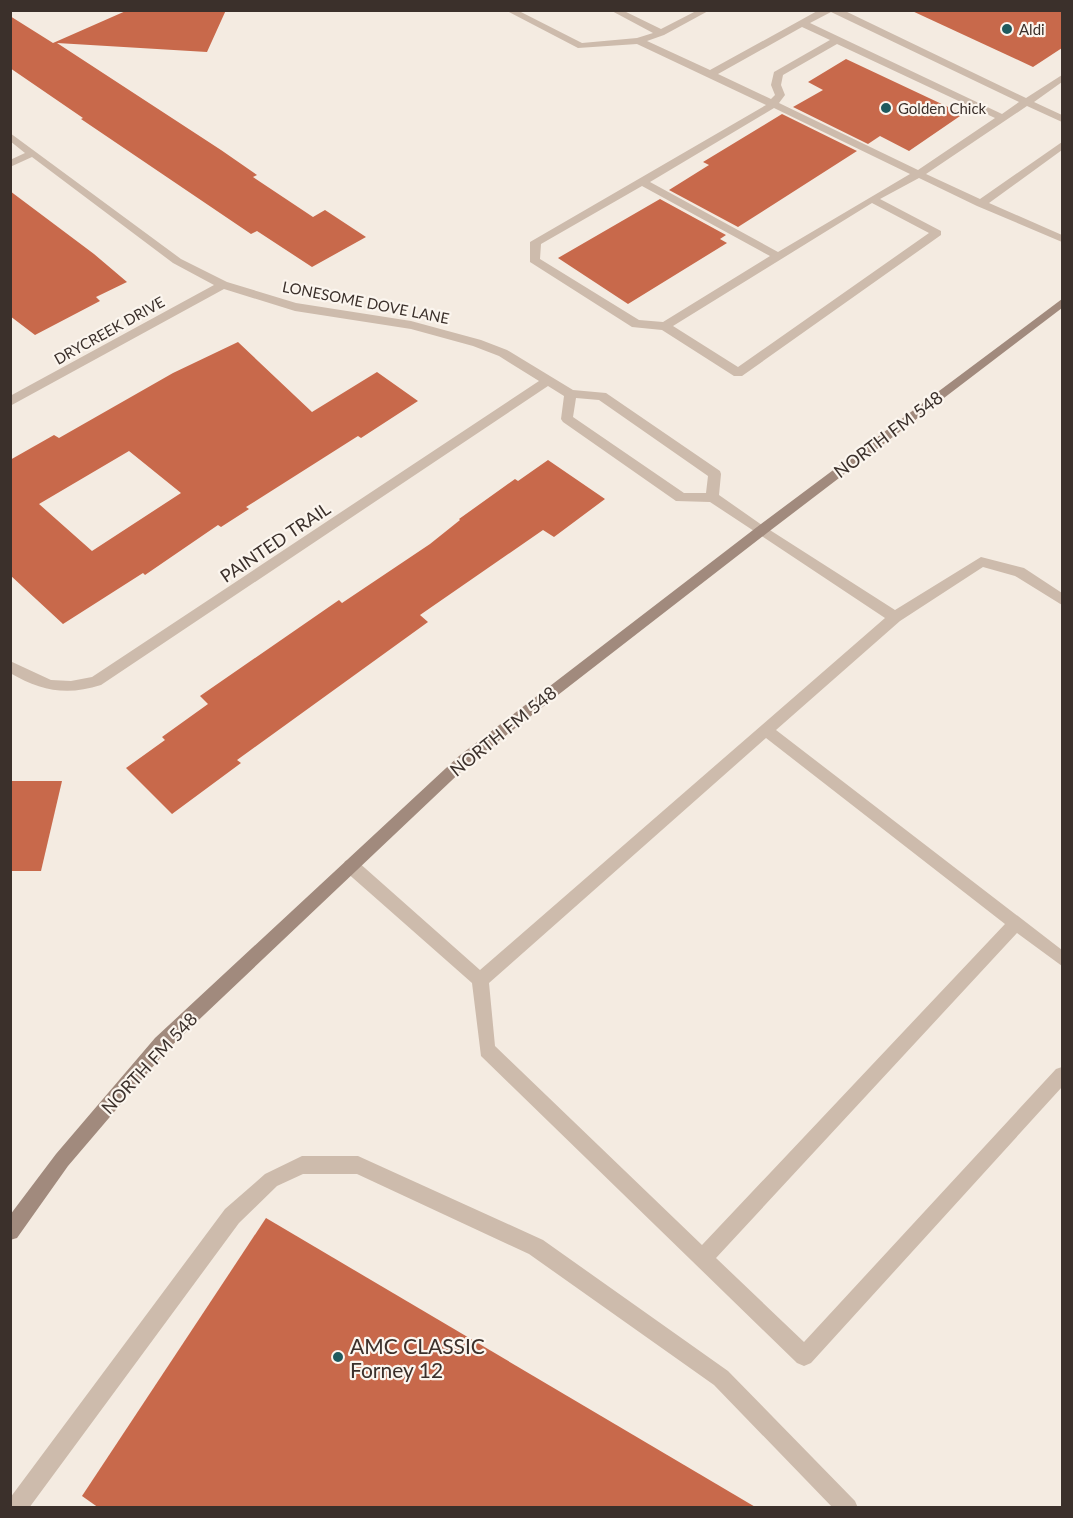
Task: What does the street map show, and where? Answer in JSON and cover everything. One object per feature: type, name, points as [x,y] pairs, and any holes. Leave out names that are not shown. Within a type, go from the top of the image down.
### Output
[{"type":"main road","name":"NORTH FM 548","points":[[10,1231],[62,1160],[161,1044],[464,760],[1062,303]]},
{"type":"street","points":[[509,10],[581,46],[638,41],[661,33],[706,10]]},
{"type":"street","points":[[614,10],[661,33]]},
{"type":"street","points":[[710,74],[827,10]]},
{"type":"street","points":[[834,10],[1062,119]]},
{"type":"street","points":[[801,23],[1002,118]]},
{"type":"street","points":[[837,40],[778,74],[776,85],[780,95],[772,105],[536,242],[534,260],[636,324],[665,326],[738,373],[937,233],[872,199]]},
{"type":"street","points":[[638,41],[921,173],[981,204],[1062,239]]},
{"type":"street","points":[[665,326],[872,199],[921,173],[1062,78]]},
{"type":"street","name":"LONESOME DOVE LANE","points":[[10,136],[177,261],[223,285],[295,307],[411,325],[445,333],[503,353],[570,394]]},
{"type":"street","points":[[981,204],[1062,145]]},
{"type":"street","points":[[10,164],[33,153]]},
{"type":"street","points":[[642,182],[780,256]]},
{"type":"street","name":"DRYCREEK DRIVE","points":[[10,402],[223,285]]},
{"type":"street","name":"PAINTED TRAIL","points":[[10,666],[42,685],[61,689],[78,687],[96,681],[549,380]]},
{"type":"street","points":[[712,497],[715,474],[602,396],[570,394],[567,418],[681,498],[712,497],[895,617]]},
{"type":"street","points":[[480,980],[895,617],[981,562],[1019,572],[1062,600]]},
{"type":"street","points":[[766,730],[1062,959]]},
{"type":"street","points":[[351,866],[480,980],[487,1050],[804,1356],[1062,1075]]},
{"type":"street","points":[[703,1258],[1016,923]]},
{"type":"street","points":[[10,1505],[16,1508],[232,1216],[271,1180],[302,1165],[358,1165],[536,1247],[721,1378],[848,1508]]},
{"type":"building","points":[[128,10],[226,10],[207,52],[57,43],[221,150],[257,175],[253,177],[313,217],[325,210],[366,237],[312,267],[257,231],[251,234],[10,68],[10,16],[53,43]]},
{"type":"building","name":"Aldi","points":[[910,10],[1062,10],[1062,48],[1033,67]]},
{"type":"building","name":"Golden Chick","points":[[846,59],[963,114],[909,151],[880,136],[868,144],[793,107],[823,90],[808,82]]},
{"type":"building","points":[[782,114],[857,151],[738,227],[669,190],[709,165],[703,162]]},
{"type":"building","points":[[10,191],[94,254],[127,282],[96,297],[100,301],[35,335],[10,316]]},
{"type":"building","points":[[660,199],[726,235],[720,239],[727,243],[628,304],[558,258]]},
{"type":"building","points":[[238,342],[312,412],[377,372],[418,401],[361,438],[358,436],[246,507],[249,509],[221,527],[218,525],[145,575],[143,573],[63,624],[10,575],[10,460],[54,435],[59,438],[173,373]],"holes":[[[129,451],[181,493],[92,551],[39,504]]]},
{"type":"building","points":[[548,460],[605,499],[554,537],[543,530],[420,615],[428,622],[237,760],[241,763],[172,814],[126,768],[165,740],[162,737],[208,704],[200,696],[339,600],[342,603],[430,544],[459,519],[515,479],[518,481]]},
{"type":"building","points":[[10,781],[62,781],[41,871],[10,871]]},
{"type":"building","name":"AMC CLASSIC Forney 12","points":[[266,1218],[757,1508],[99,1508],[82,1496]]},
{"type":"place","name":"Aldi","points":[[1007,29]]},
{"type":"place","name":"Golden Chick","points":[[886,108]]},
{"type":"place","name":"AMC CLASSIC Forney 12","points":[[338,1357]]}]
